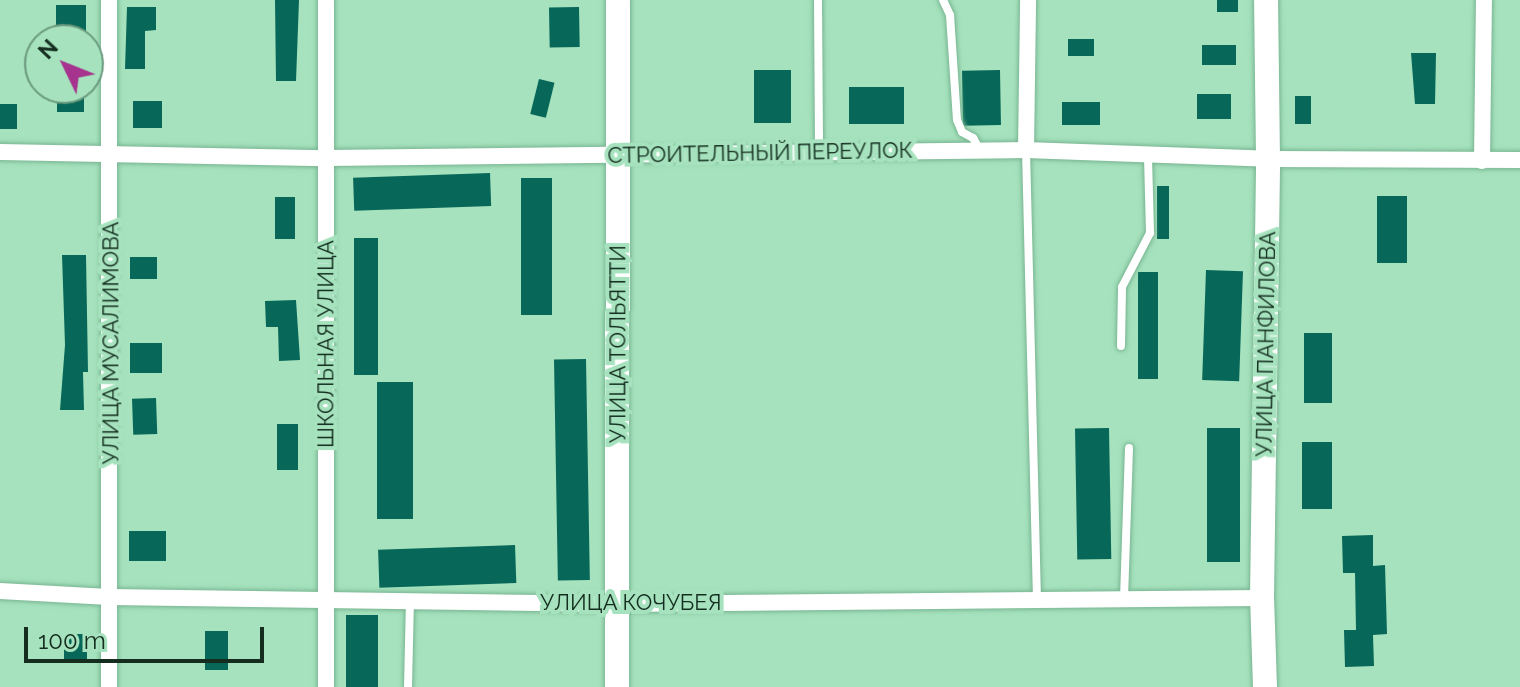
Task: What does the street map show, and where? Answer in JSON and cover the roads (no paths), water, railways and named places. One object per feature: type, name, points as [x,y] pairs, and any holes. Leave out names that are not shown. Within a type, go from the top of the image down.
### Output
[{"type":"street","name":"УЛИЦА МУСАЛИМОВА","points":[[109,0],[112,156],[109,687]]},
{"type":"street","name":"ШКОЛЬНАЯ УЛИЦА","points":[[326,0],[326,687]]},
{"type":"street","name":"УЛИЦА ТОЛЬЯТТИ","points":[[617,687],[618,0]]},
{"type":"street","points":[[1026,150],[1028,0]]},
{"type":"street","name":"УЛИЦА ПАНФИЛОВА","points":[[1265,687],[1262,598],[1268,159],[1266,0]]},
{"type":"street","points":[[1482,161],[1484,0]]},
{"type":"street","name":"СТРОИТЕЛЬНЫЙ ПЕРЕУЛОК","points":[[0,152],[326,158],[1026,150],[1148,157],[1520,160]]},
{"type":"street","name":"УЛИЦА КОЧУБЕЯ","points":[[0,591],[109,597],[618,604],[1262,598]]},
{"type":"lane","points":[[818,0],[819,152]]},
{"type":"lane","points":[[943,0],[950,15],[957,120],[962,132],[973,138],[980,150]]},
{"type":"lane","points":[[1026,150],[1037,600]]},
{"type":"lane","points":[[1121,346],[1122,287],[1150,233],[1148,157]]},
{"type":"lane","points":[[1124,599],[1129,448]]},
{"type":"lane","points":[[408,687],[410,601]]}]
